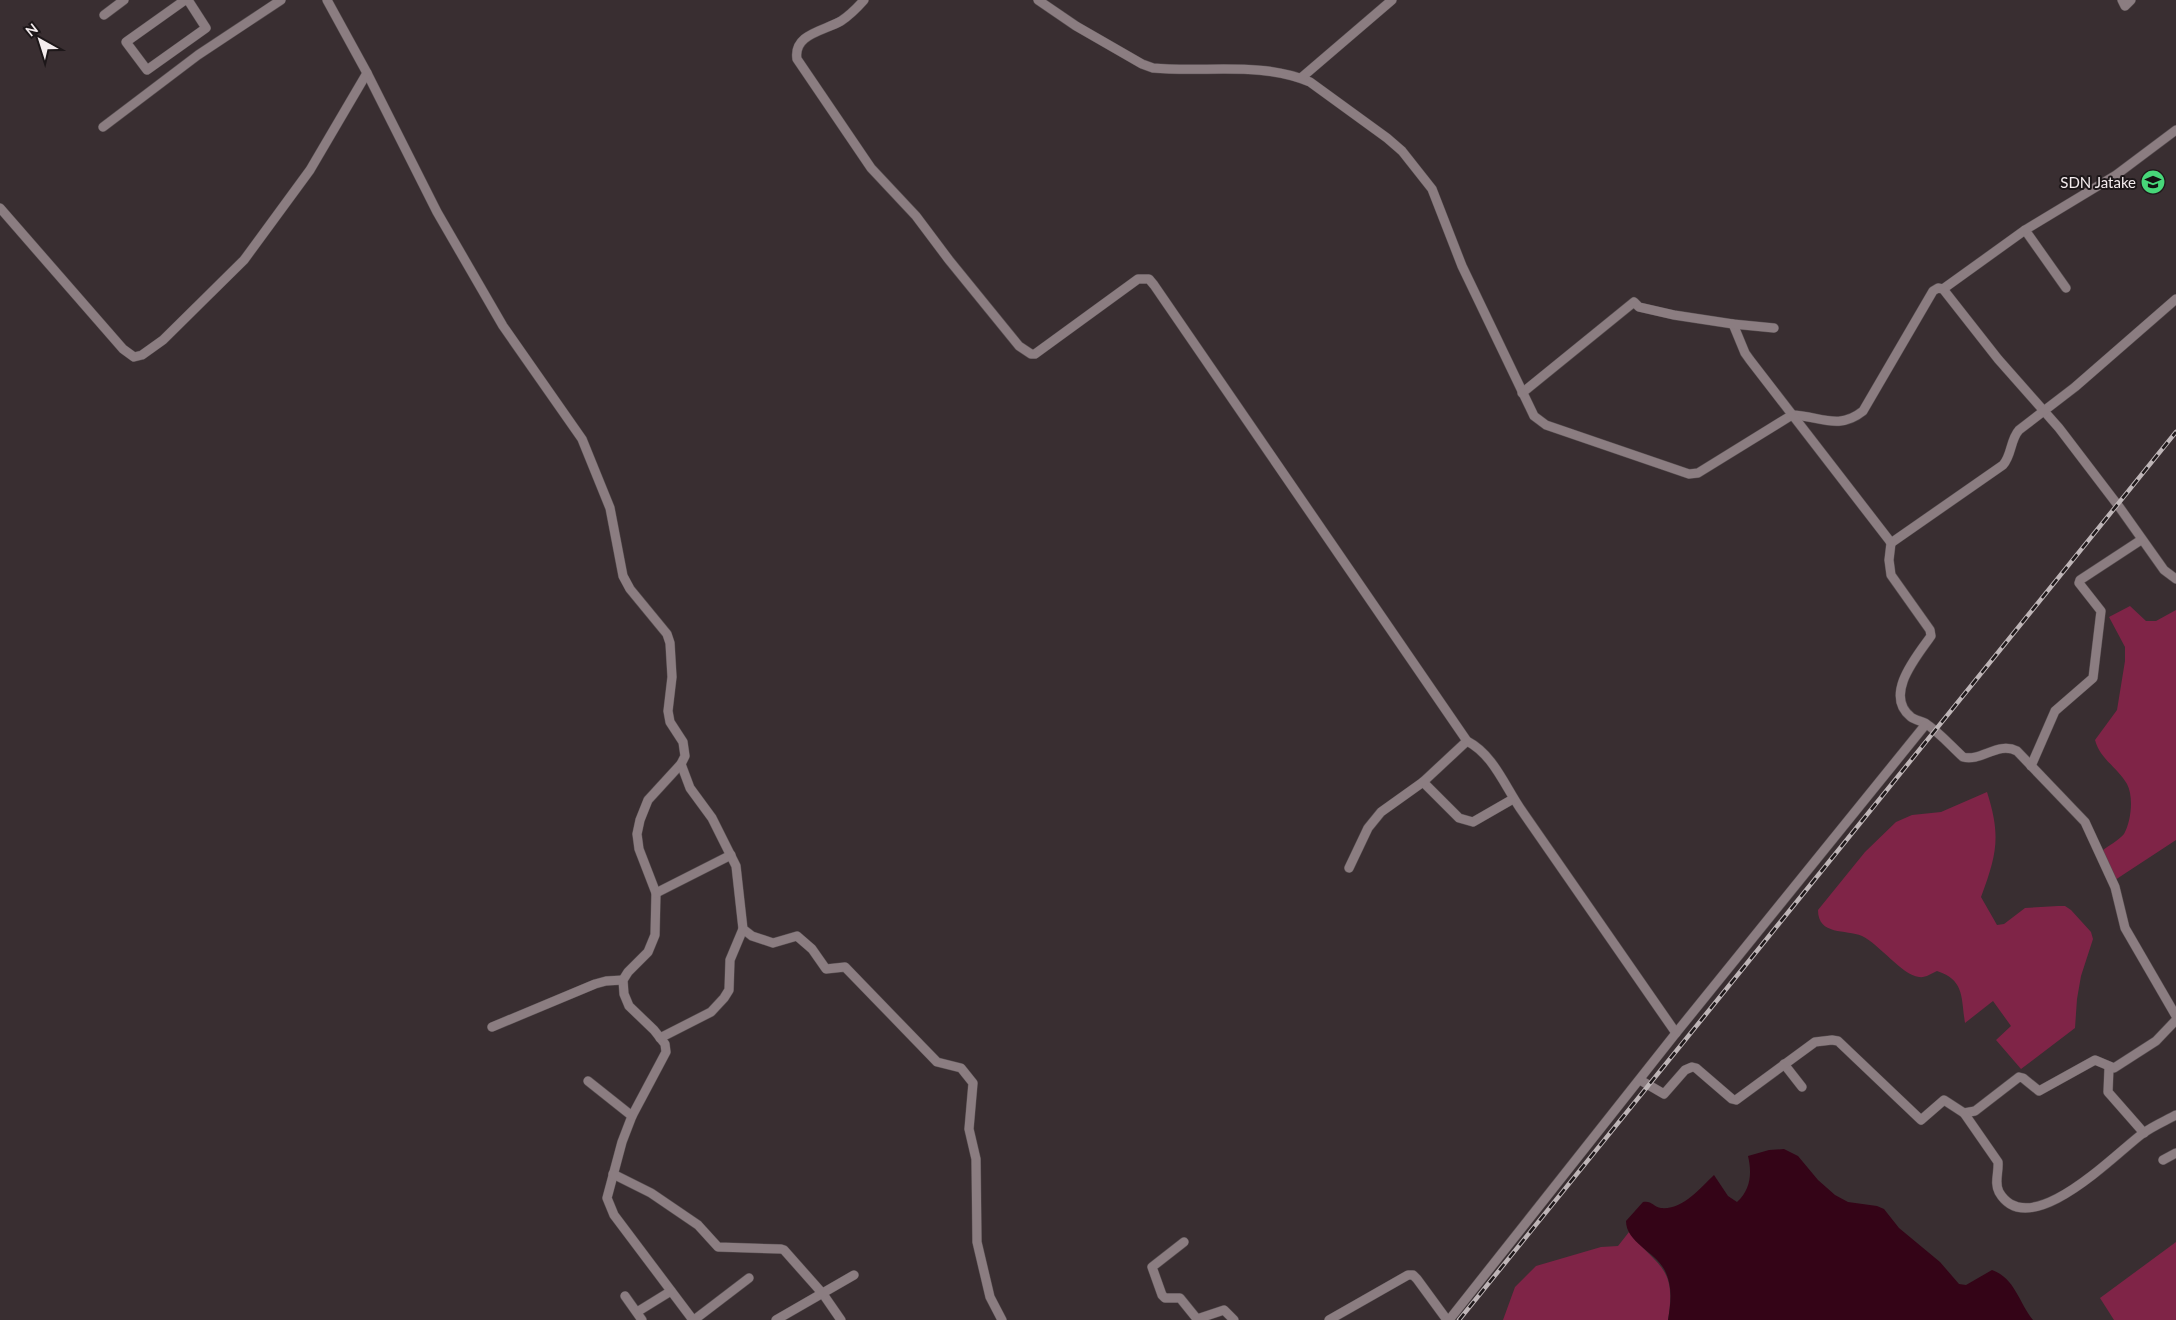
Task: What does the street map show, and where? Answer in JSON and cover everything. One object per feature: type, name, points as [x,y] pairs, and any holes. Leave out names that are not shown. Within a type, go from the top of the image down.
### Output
[{"type":"street","points":[[104,15],[124,0]]},
{"type":"street","points":[[186,0],[206,28],[147,70],[126,42],[186,0]]},
{"type":"street","points":[[103,128],[198,55],[281,0]]},
{"type":"street","points":[[327,0],[367,73],[437,212],[503,326],[588,450],[610,508],[623,576],[630,588],[667,634],[670,643],[672,677],[668,711],[670,722],[686,748],[685,756],[681,764],[648,800],[640,820],[637,834],[639,849],[656,893],[655,935],[648,952],[628,972],[623,980],[624,994],[629,1006],[665,1044],[666,1052],[632,1116],[607,1198],[614,1215],[694,1320],[749,1278]]},
{"type":"street","points":[[864,0],[842,20],[807,37],[801,42],[796,53],[797,59],[877,175],[908,206],[1019,346],[1031,354],[1035,354],[1138,279],[1149,279],[1467,740],[1482,749],[1489,758],[1514,799],[1676,1033]]},
{"type":"street","points":[[1038,0],[1084,31],[1142,64],[1153,68],[1174,70],[1244,69],[1270,71],[1301,78],[1310,82],[1387,138],[1402,151],[1432,189],[1462,266],[1534,416],[1546,425],[1689,474],[1698,473],[1792,415],[1844,422],[1864,411],[1933,291],[1938,288],[1943,289],[2025,230],[2116,175],[2176,130]]},
{"type":"street","points":[[1301,78],[1392,0]]},
{"type":"street","points":[[0,208],[123,349],[134,358],[142,355],[162,340],[244,260],[310,170],[367,73]]},
{"type":"street","points":[[2025,230],[2066,288]]},
{"type":"street","points":[[1943,289],[1998,358],[2044,410],[2120,508],[2168,574],[2176,579]]},
{"type":"street","points":[[1891,543],[2003,466],[2008,458],[2016,434],[2176,299]]},
{"type":"street","points":[[1522,393],[1634,302],[1639,307],[1733,324],[1774,328]]},
{"type":"street","points":[[1733,324],[1745,352],[1891,543],[1889,567],[1891,575],[1930,630],[1931,636],[1906,673],[1901,696],[1902,703],[1911,717],[1926,724],[1962,757],[1967,758],[2005,748],[2012,748],[2085,822],[2115,888],[2125,928],[2176,1016]]},
{"type":"street","points":[[2031,766],[2055,711],[2093,678],[2101,611],[2079,582],[2142,540]]},
{"type":"street","points":[[1329,1320],[1408,1275],[1413,1275],[1448,1320],[1676,1033],[1926,724]]},
{"type":"street","points":[[1349,868],[1368,828],[1376,817],[1423,782],[1467,740]]},
{"type":"street","points":[[660,1038],[711,1012],[724,998],[729,990],[730,960],[742,929],[737,872],[731,855],[712,818],[690,788],[681,764]]},
{"type":"street","points":[[1423,782],[1465,822],[1473,822],[1514,799]]},
{"type":"street","points":[[656,893],[731,855]]},
{"type":"street","points":[[742,929],[752,936],[773,944],[798,936],[812,949],[826,969],[845,967],[937,1062],[961,1068],[973,1083],[969,1129],[976,1159],[977,1242],[990,1297],[1002,1320]]},
{"type":"street","points":[[492,1026],[595,984],[623,980]]},
{"type":"street","points":[[1964,1113],[1975,1111],[2019,1077],[2023,1078],[2039,1092],[2095,1060],[2109,1068],[2124,1064],[2156,1041],[2176,1020]]},
{"type":"street","points":[[1640,1080],[1664,1094],[1685,1070],[1692,1067],[1696,1068],[1732,1099],[1736,1100],[1815,1042],[1838,1041],[1920,1120],[1944,1100],[1964,1113],[1998,1162],[1999,1170],[1996,1182],[1999,1192],[2010,1204],[2025,1210],[2052,1202],[2108,1162],[2144,1133],[2176,1115]]},
{"type":"street","points":[[1784,1064],[1802,1087]]},
{"type":"street","points":[[2109,1068],[2108,1092],[2144,1133]]},
{"type":"street","points":[[588,1081],[632,1116]]},
{"type":"street","points":[[2163,1160],[2176,1152]]},
{"type":"street","points":[[613,1174],[651,1193],[698,1225],[718,1247],[784,1250],[823,1294],[841,1320]]},
{"type":"street","points":[[1184,1242],[1152,1266],[1162,1294],[1165,1298],[1180,1298],[1197,1319],[1224,1310],[1234,1320]]},
{"type":"street","points":[[776,1320],[854,1275]]},
{"type":"street","points":[[626,1296],[639,1316],[671,1291]]},
{"type":"shaded area","points":[[2130,606],[2146,621],[2156,621],[2176,610],[2176,840],[2115,880],[2102,851],[2124,834],[2130,816],[2131,802],[2127,784],[2101,753],[2095,740],[2117,710],[2125,661],[2125,647],[2109,617]]},
{"type":"shaded area","points":[[1987,792],[1994,821],[1995,845],[1991,869],[1981,897],[1997,925],[2004,924],[2025,908],[2065,906],[2091,932],[2093,939],[2081,976],[2075,1028],[2021,1069],[1996,1040],[2011,1026],[1993,1001],[1965,1023],[1962,998],[1953,979],[1937,971],[1924,977],[1912,975],[1862,936],[1828,928],[1819,918],[1818,910],[1865,852],[1896,822],[1912,815],[1941,812]]},
{"type":"shaded area","points":[[1784,1149],[1798,1156],[1818,1180],[1835,1195],[1848,1202],[1877,1206],[1884,1209],[1899,1228],[1940,1262],[1959,1284],[1966,1285],[1992,1270],[2000,1274],[2011,1285],[2033,1320],[1668,1320],[1670,1294],[1667,1275],[1660,1263],[1631,1235],[1626,1221],[1643,1202],[1648,1202],[1661,1208],[1677,1206],[1697,1192],[1714,1175],[1728,1196],[1737,1202],[1748,1186],[1750,1169],[1748,1156],[1769,1150]]},
{"type":"shaded area","points":[[1629,1232],[1663,1269],[1667,1278],[1670,1289],[1668,1320],[1503,1320],[1515,1287],[1536,1266],[1601,1247],[1618,1246]]},
{"type":"shaded area","points":[[2176,1242],[2176,1320],[2114,1320],[2100,1298]]},
{"type":"railway","points":[[1459,1320],[2176,432]]},
{"type":"place","name":"SDN Jatake","points":[[2153,182]]}]
